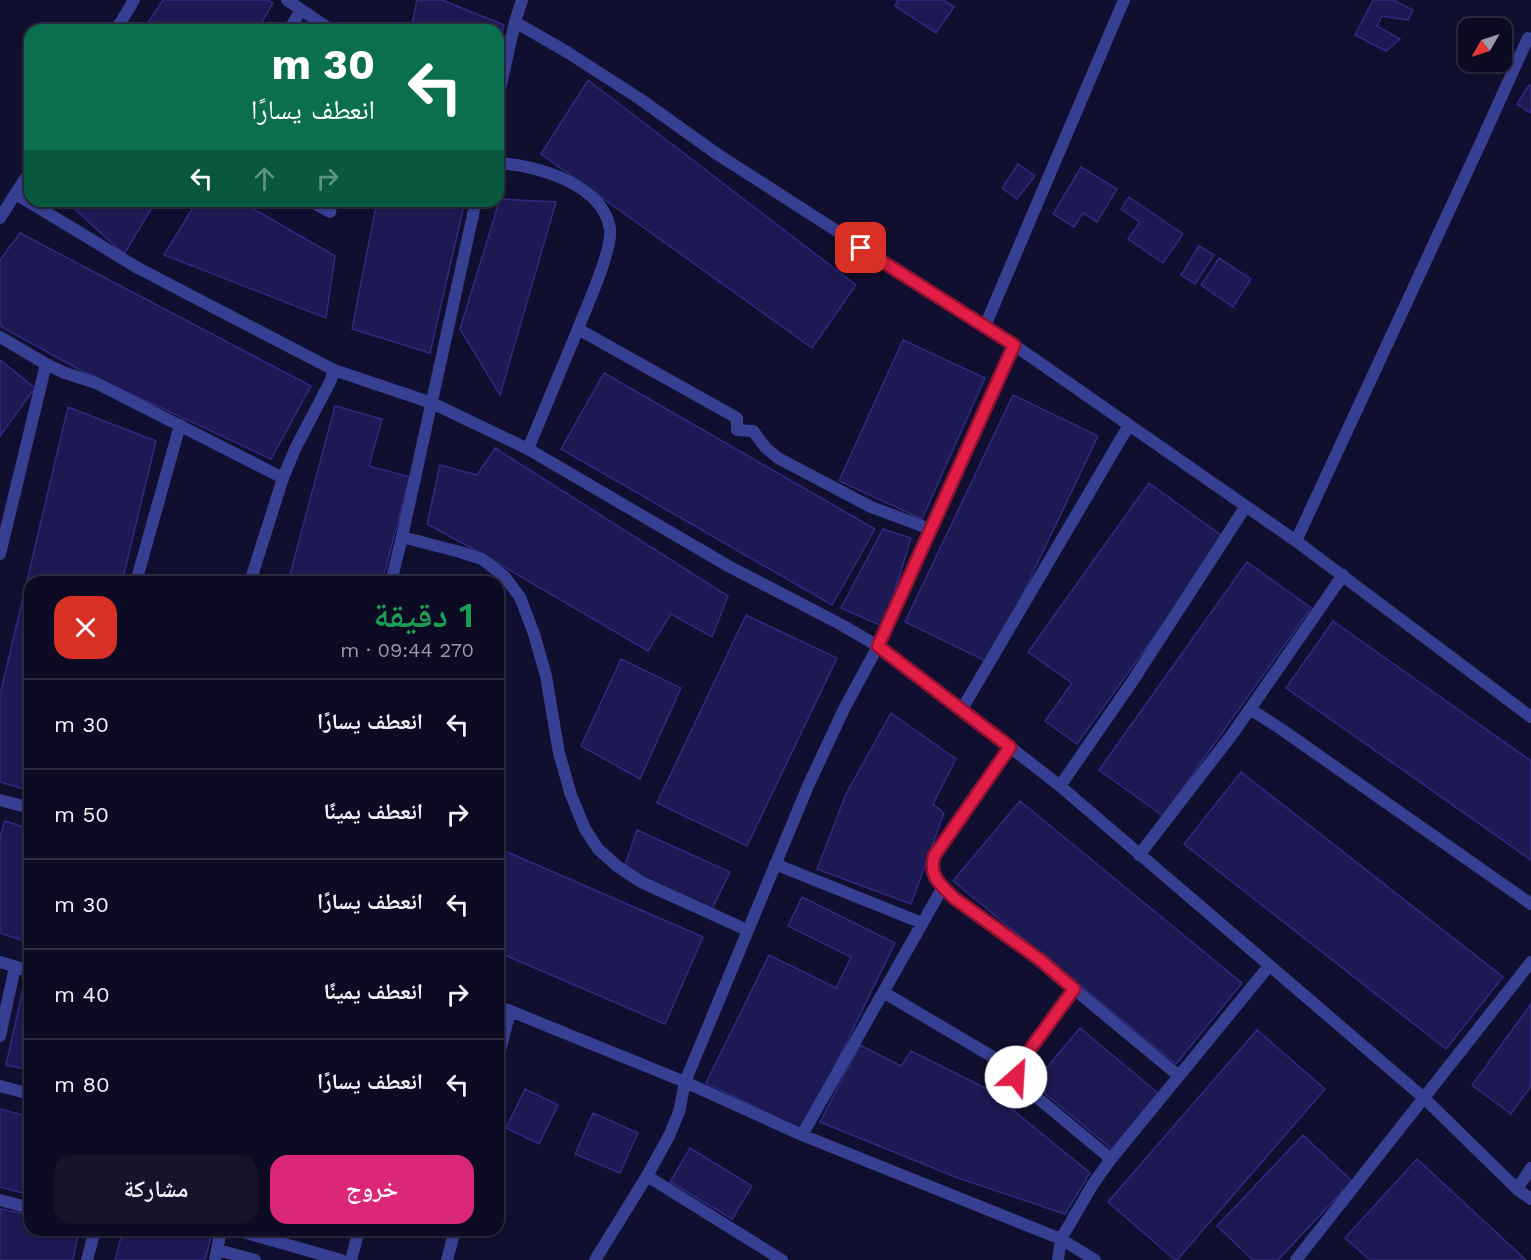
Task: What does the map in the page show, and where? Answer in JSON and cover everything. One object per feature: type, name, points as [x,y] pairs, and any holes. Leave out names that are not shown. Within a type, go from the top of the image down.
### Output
[{"type":"street","points":[[120,24],[134,0]]},
{"type":"street","points":[[286,0],[322,24]]},
{"type":"street","points":[[504,70],[514,22],[522,0]]},
{"type":"street","points":[[985,326],[1124,0]]},
{"type":"street","points":[[293,24],[301,10]]},
{"type":"street","points":[[514,22],[567,52],[631,93],[717,154],[1014,345],[1296,541],[1531,717]]},
{"type":"street","points":[[1296,541],[1528,38]]},
{"type":"street","points":[[504,163],[517,164],[568,180],[586,192],[603,210],[610,230],[606,254],[578,329],[528,449]]},
{"type":"street","points":[[0,218],[24,181]]},
{"type":"street","points":[[16,194],[24,199]]},
{"type":"street","points":[[37,207],[138,268],[334,370],[432,403],[528,449],[730,567],[878,646],[1060,786],[1424,1098],[1517,1189],[1531,1199]]},
{"type":"street","points":[[321,207],[330,212],[331,207]]},
{"type":"street","points":[[392,576],[475,207]]},
{"type":"street","points":[[578,329],[737,418],[737,430],[753,431],[766,448],[778,458],[871,507],[930,529]]},
{"type":"street","points":[[0,337],[46,364],[96,383],[283,478]]},
{"type":"street","points":[[595,1260],[647,1176],[673,1128],[685,1082],[808,786],[839,718],[878,646],[1014,345]]},
{"type":"street","points":[[0,554],[46,364]]},
{"type":"street","points":[[252,576],[283,478],[295,449],[332,380],[334,370]]},
{"type":"street","points":[[138,576],[180,425]]},
{"type":"street","points":[[962,710],[1130,425]]},
{"type":"street","points":[[1060,786],[1132,682],[1246,506]]},
{"type":"street","points":[[402,537],[482,559],[504,576]]},
{"type":"street","points":[[1139,855],[1232,736],[1343,575]]},
{"type":"street","points":[[504,576],[520,597],[534,634],[546,676],[559,753],[571,795],[585,829],[598,849],[617,866],[641,882],[747,930]]},
{"type":"street","points":[[1250,709],[1531,904]]},
{"type":"street","points":[[1010,747],[934,856],[932,866],[934,876],[943,887],[977,915],[1046,964],[1179,1076]]},
{"type":"street","points":[[0,800],[24,806]]},
{"type":"street","points":[[776,864],[922,924]]},
{"type":"street","points":[[802,1135],[943,887]]},
{"type":"street","points":[[0,962],[24,969]]},
{"type":"street","points":[[1296,1260],[1531,962]]},
{"type":"street","points":[[1058,1260],[1061,1239],[1111,1159],[1269,966]]},
{"type":"street","points":[[0,1036],[15,967]]},
{"type":"street","points":[[1074,989],[1015,1070],[1016,1077],[1021,1084],[1111,1159]]},
{"type":"street","points":[[883,992],[1015,1070]]},
{"type":"street","points":[[504,1009],[685,1082],[802,1135],[1061,1239],[1095,1260]]},
{"type":"street","points":[[0,1086],[24,1092]]},
{"type":"street","points":[[1517,1189],[1531,1168]]},
{"type":"street","points":[[647,1176],[782,1260]]},
{"type":"street","points":[[0,1200],[24,1206]]},
{"type":"street","points":[[87,1260],[93,1236]]},
{"type":"street","points":[[220,1236],[216,1255],[255,1260]]},
{"type":"street","points":[[257,1236],[341,1260]]},
{"type":"street","points":[[351,1260],[357,1236]]},
{"type":"street","points":[[447,1260],[453,1236]]},
{"type":"building","points":[[163,0],[268,0],[273,3],[261,24],[147,24]]},
{"type":"building","points":[[417,0],[442,0],[502,24],[412,24]]},
{"type":"building","points":[[898,0],[943,0],[954,7],[936,33],[895,6]]},
{"type":"building","points":[[1373,0],[1393,0],[1413,10],[1408,20],[1382,16],[1377,26],[1400,39],[1386,51],[1355,35]]},
{"type":"building","points":[[588,80],[856,285],[812,348],[541,154]]},
{"type":"building","points":[[1529,85],[1531,86],[1531,113],[1517,104]]},
{"type":"building","points":[[1018,164],[1035,176],[1017,199],[1002,188]]},
{"type":"building","points":[[1081,167],[1117,189],[1097,222],[1083,213],[1074,227],[1053,214]]},
{"type":"building","points":[[1129,197],[1183,234],[1163,263],[1128,239],[1140,222],[1121,209]]},
{"type":"building","points":[[504,199],[556,202],[500,395],[460,329],[498,207],[504,207]]},
{"type":"building","points":[[73,207],[152,207],[124,254]]},
{"type":"building","points":[[193,207],[250,207],[335,256],[326,318],[164,255]]},
{"type":"building","points":[[376,207],[464,207],[430,353],[352,329]]},
{"type":"building","points":[[20,233],[311,386],[271,459],[80,370],[0,326],[0,260]]},
{"type":"building","points":[[1199,246],[1214,255],[1195,284],[1181,275]]},
{"type":"building","points":[[1219,258],[1251,279],[1233,307],[1201,285]]},
{"type":"building","points":[[903,340],[985,378],[922,519],[839,481]]},
{"type":"building","points":[[0,360],[35,388],[0,436]]},
{"type":"building","points":[[604,373],[875,529],[832,605],[561,449]]},
{"type":"building","points":[[1013,395],[1098,436],[990,663],[905,622]]},
{"type":"building","points":[[335,406],[382,419],[369,466],[410,477],[384,576],[290,576]]},
{"type":"building","points":[[68,407],[156,441],[123,576],[28,576]]},
{"type":"building","points":[[495,448],[728,596],[712,637],[671,614],[648,651],[427,524],[440,465],[477,475]]},
{"type":"building","points":[[1149,483],[1225,538],[1077,744],[1045,721],[1072,683],[1028,652]]},
{"type":"building","points":[[883,529],[911,538],[884,627],[841,608]]},
{"type":"building","points":[[1247,562],[1311,608],[1163,816],[1099,770]]},
{"type":"building","points":[[24,593],[24,789],[0,782],[0,695]]},
{"type":"building","points":[[746,615],[837,658],[747,846],[657,803]]},
{"type":"building","points":[[1333,621],[1531,761],[1531,860],[1286,688]]},
{"type":"building","points":[[621,659],[681,688],[640,779],[581,746]]},
{"type":"building","points":[[891,713],[956,759],[933,804],[944,813],[911,904],[817,869],[846,794]]},
{"type":"building","points":[[1241,772],[1503,977],[1446,1049],[1184,844]]},
{"type":"building","points":[[1020,801],[1242,983],[1176,1064],[953,881]]},
{"type":"building","points":[[5,821],[24,827],[24,941],[0,933],[0,836]]},
{"type":"building","points":[[637,830],[730,872],[711,911],[624,868]]},
{"type":"building","points":[[504,851],[703,937],[665,1024],[504,955]]},
{"type":"building","points":[[802,897],[895,943],[803,1131],[706,1083],[769,955],[836,988],[851,957],[788,926]]},
{"type":"building","points":[[24,984],[24,1069],[6,1065]]},
{"type":"building","points":[[1531,1004],[1531,1086],[1511,1114],[1472,1085]]},
{"type":"building","points":[[1080,1028],[1158,1093],[1112,1149],[1033,1084]]},
{"type":"building","points":[[1257,1030],[1325,1089],[1175,1260],[1108,1202]]},
{"type":"building","points":[[860,1045],[901,1066],[911,1051],[987,1089],[1090,1173],[1065,1214],[958,1178],[820,1122]]},
{"type":"building","points":[[525,1089],[558,1105],[539,1144],[506,1128]]},
{"type":"building","points":[[0,1109],[24,1115],[24,1193],[0,1187]]},
{"type":"building","points":[[593,1113],[638,1133],[620,1173],[575,1154]]},
{"type":"building","points":[[1303,1135],[1352,1181],[1278,1260],[1253,1260],[1217,1226]]},
{"type":"building","points":[[690,1148],[752,1186],[732,1219],[670,1182]]},
{"type":"building","points":[[1417,1159],[1526,1260],[1370,1260],[1345,1238]]},
{"type":"building","points":[[1,1209],[24,1214],[24,1236],[78,1236],[73,1260],[0,1260]]},
{"type":"building","points":[[121,1236],[211,1236],[205,1260],[115,1260]]},
{"type":"route","points":[[861,248],[1014,345],[878,646],[1010,747],[934,856],[932,866],[934,876],[954,898],[1039,959],[1074,989],[1015,1070],[1016,1077]]}]
